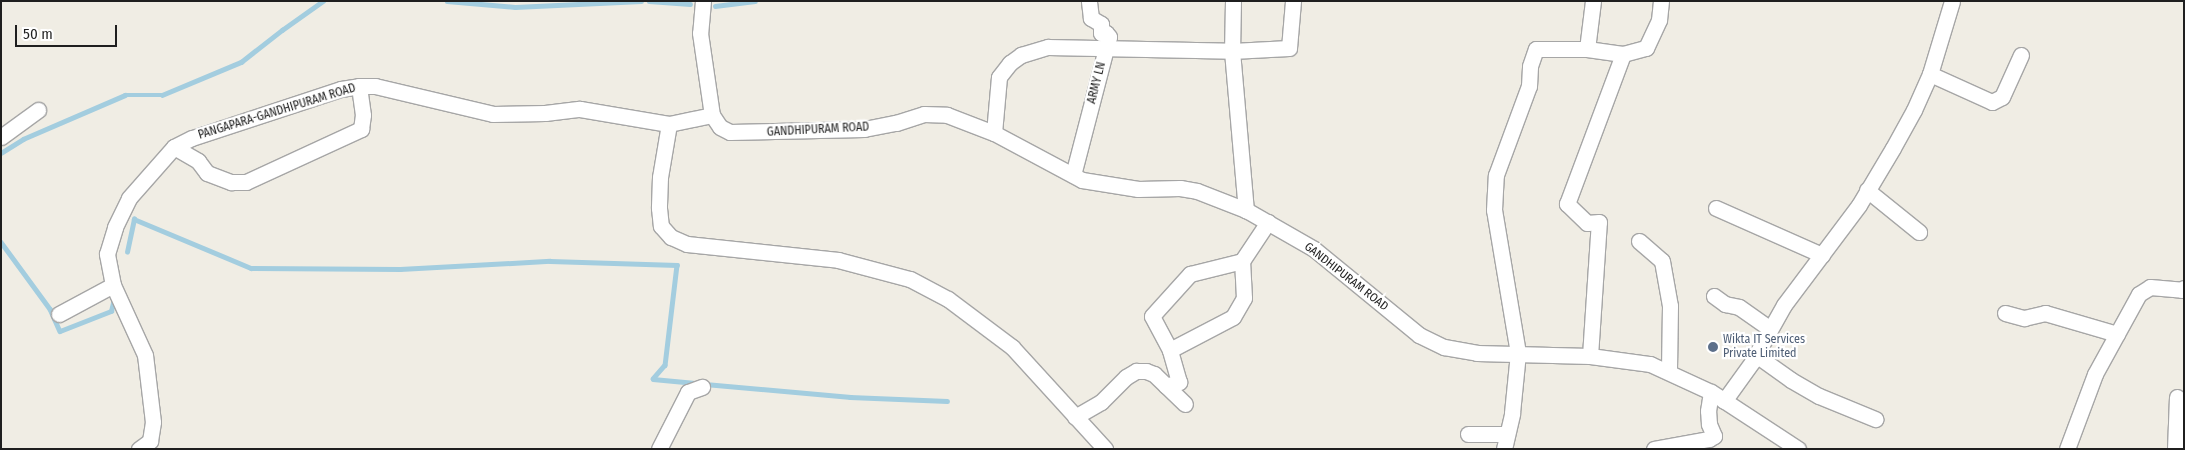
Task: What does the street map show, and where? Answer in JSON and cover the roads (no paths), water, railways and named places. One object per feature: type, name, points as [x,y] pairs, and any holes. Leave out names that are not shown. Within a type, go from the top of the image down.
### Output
[{"type":"street","points":[[702,1],[700,33],[712,115]]},
{"type":"street","name":"ARMY LN","points":[[1073,175],[1109,37],[1106,33],[1101,33],[1101,24],[1091,18],[1089,1]]},
{"type":"street","points":[[1233,1],[1232,51],[1246,210]]},
{"type":"street","points":[[994,133],[998,77],[1010,63],[1021,56],[1048,47],[1232,51],[1289,48],[1293,1]]},
{"type":"street","points":[[1587,49],[1593,1]]},
{"type":"street","points":[[1468,434],[1506,441],[1518,353],[1494,210],[1496,175],[1528,86],[1530,66],[1536,49],[1587,49],[1623,54],[1646,48],[1659,20],[1661,1]]},
{"type":"street","points":[[1724,401],[1756,355],[1770,329],[1804,276],[1822,255],[1867,190],[1914,110],[1930,74],[1952,1]]},
{"type":"street","points":[[1590,356],[1599,222],[1587,223],[1567,204],[1623,54]]},
{"type":"street","points":[[1930,74],[1992,102],[2002,96],[2021,55]]},
{"type":"street","points":[[174,147],[198,162],[207,173],[219,179],[231,182],[246,182],[360,130],[362,115],[359,86]]},
{"type":"street","name":"PANGAPARA-GANDHIPURAM ROAD","points":[[139,449],[150,440],[153,422],[145,354],[113,285],[107,254],[115,227],[130,198],[174,147],[192,138],[341,89],[359,86],[374,86],[493,114],[545,113],[580,109],[669,124],[712,115]]},
{"type":"street","points":[[1,137],[38,110]]},
{"type":"street","name":"GANDHIPURAM ROAD","points":[[712,115],[720,126],[730,132],[864,129],[896,123],[924,114],[947,115],[994,133],[1082,180],[1107,186],[1138,189],[1180,188],[1197,191],[1246,210],[1314,250],[1419,335],[1444,347],[1477,353],[1590,356],[1650,364],[1711,392],[1798,449]]},
{"type":"street","points":[[669,124],[660,177],[659,208],[661,226],[672,237],[687,244],[838,260],[910,279],[948,299],[1012,348],[1104,449]]},
{"type":"street","points":[[1867,190],[1919,232]]},
{"type":"street","points":[[1716,208],[1822,255]]},
{"type":"street","points":[[1170,350],[1233,317],[1244,298],[1242,261],[1268,222]]},
{"type":"street","points":[[1639,241],[1662,261],[1670,306],[1669,372]]},
{"type":"street","points":[[1166,386],[1179,382],[1170,350],[1152,316],[1190,274],[1242,261]]},
{"type":"street","points":[[60,314],[113,285]]},
{"type":"street","points":[[2067,449],[2095,374],[2138,294],[2150,287],[2182,290],[2184,288]]},
{"type":"street","points":[[1714,296],[1726,304],[1739,307],[1770,329]]},
{"type":"street","points":[[2005,314],[2024,318],[2045,312],[2117,334]]},
{"type":"street","points":[[1756,355],[1791,380],[1818,396],[1874,419]]},
{"type":"street","points":[[1075,417],[1101,402],[1126,377],[1136,371],[1146,371],[1154,374],[1185,404]]},
{"type":"street","points":[[659,449],[688,392],[702,387]]},
{"type":"street","points":[[1654,449],[1709,439],[1714,436],[1709,424],[1708,411],[1711,392]]},
{"type":"street","points":[[2175,449],[2177,397]]},
{"type":"waterway","points":[[1,153],[23,139],[125,95],[162,95],[241,62],[323,1]]},
{"type":"waterway","points":[[447,1],[515,7],[641,1]]},
{"type":"waterway","points":[[649,1],[690,4]]},
{"type":"waterway","points":[[715,6],[755,1]]},
{"type":"waterway","points":[[127,252],[134,219],[251,268],[400,269],[550,261],[677,265],[665,365],[653,379],[695,383]]},
{"type":"waterway","points":[[1,242],[50,309],[60,331],[111,311],[114,299]]},
{"type":"waterway","points":[[705,384],[850,397],[947,401]]},
{"type":"place","name":"Wikta IT Services Private Limited","points":[[1713,347]]}]
